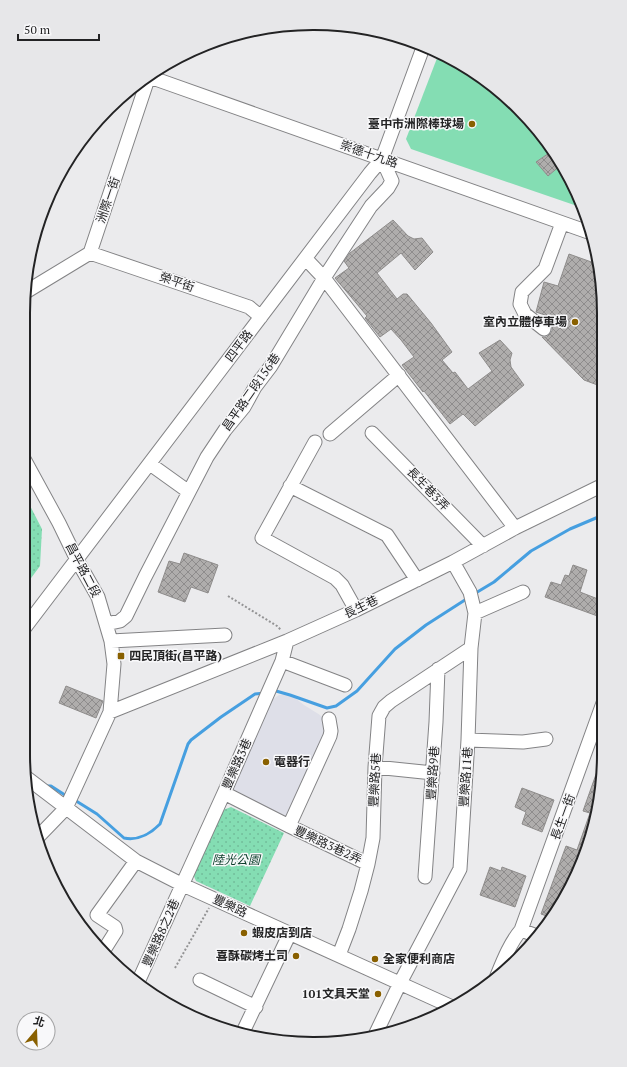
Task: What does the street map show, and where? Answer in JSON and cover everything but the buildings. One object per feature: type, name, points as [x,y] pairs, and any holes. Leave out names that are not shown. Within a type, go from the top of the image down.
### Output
[{"type":"street","name":"四平路","points":[[30,621],[382,159],[421,52]]},
{"type":"street","name":"崇德十九路","points":[[156,78],[584,231]]},
{"type":"street","name":"洲際一街","points":[[90,253],[146,85]]},
{"type":"street","name":"昌平路二段156巷","points":[[106,624],[120,621],[126,616],[207,457],[225,430],[244,407],[255,388],[271,366],[324,278],[372,206],[388,188],[392,181],[382,159]]},
{"type":"street","points":[[544,328],[525,314],[520,304],[522,292],[546,269],[562,223]]},
{"type":"street","points":[[31,289],[90,253]]},
{"type":"street","name":"榮平街","points":[[90,253],[249,307],[261,317]]},
{"type":"street","points":[[306,259],[324,278],[516,528]]},
{"type":"street","points":[[330,434],[399,375]]},
{"type":"street","name":"長生巷3弄","points":[[372,432],[483,546]]},
{"type":"street","points":[[315,442],[262,538],[335,578],[342,585],[356,610]]},
{"type":"street","points":[[150,464],[189,492]]},
{"type":"street","name":"昌平路二段","points":[[30,470],[98,597],[111,641],[114,664],[110,712],[66,808],[42,833]]},
{"type":"street","points":[[290,486],[387,535],[416,580]]},
{"type":"street","name":"長生巷","points":[[110,712],[287,641],[356,610],[597,488]]},
{"type":"street","name":"豐樂路11巷","points":[[378,1030],[400,983],[460,869],[468,740],[471,648],[475,613],[470,592],[453,562]]},
{"type":"street","points":[[475,613],[523,592]]},
{"type":"street","points":[[111,641],[225,635]]},
{"type":"street","name":"豐樂路3巷","points":[[183,884],[282,661],[287,641]]},
{"type":"street","name":"豐樂路5巷","points":[[339,955],[349,929],[368,864],[372,838],[379,716],[384,707],[391,701],[471,648]]},
{"type":"street","points":[[282,661],[345,685]]},
{"type":"street","name":"豐樂路9巷","points":[[426,877],[438,669]]},
{"type":"street","name":"豐樂路3巷2弄","points":[[288,826],[330,736],[331,731],[329,719]]},
{"type":"street","name":"長生一街","points":[[501,966],[511,944],[521,930],[597,737]]},
{"type":"street","points":[[468,740],[523,742],[546,739]]},
{"type":"street","points":[[375,767],[433,773]]},
{"type":"street","name":"豐樂路","points":[[31,781],[136,861],[214,899],[446,1004]]},
{"type":"street","name":"豐樂路3巷2弄","points":[[224,793],[288,826],[368,864]]},
{"type":"street","points":[[106,947],[116,931],[115,927],[97,915],[136,861]]},
{"type":"street","name":"豐樂路8之2巷","points":[[140,977],[183,884]]},
{"type":"street","points":[[521,930],[532,934]]},
{"type":"street","points":[[245,1028],[290,934]]},
{"type":"street","points":[[200,980],[256,1007]]},
{"type":"path","points":[[228,596],[277,626],[286,636],[287,641]]},
{"type":"path","points":[[175,968],[214,899]]},
{"type":"shaded area","points":[[286,694],[295,698],[320,715],[329,725],[288,820],[244,798],[232,789],[273,699],[279,695]]},
{"type":"green space","name":"臺中市洲際棒球場","points":[[437,58],[471,78],[500,100],[514,113],[527,127],[549,156],[568,188],[575,205],[411,149],[406,139]]},
{"type":"green space","points":[[30,506],[42,529],[40,566],[30,580]]},
{"type":"green space","name":"陸光公園","points":[[231,807],[284,833],[250,906],[196,881],[193,874],[223,810]]},
{"type":"waterway","points":[[474,594],[494,582],[531,551],[570,529],[597,518]]},
{"type":"waterway","points":[[272,692],[276,691],[290,695],[327,708],[336,706],[357,691],[395,649],[426,625],[468,598]]},
{"type":"waterway","points":[[73,799],[97,814],[124,838],[139,838],[148,834],[160,824],[188,744],[191,740],[255,694],[265,693]]},
{"type":"waterway","points":[[45,786],[51,786],[68,797]]},
{"type":"place","name":"臺中市洲際棒球場","points":[[472,124]]},
{"type":"place","name":"室內立體停車場","points":[[575,322]]},
{"type":"place","name":"四民頂街(昌平路)","points":[[121,656]]},
{"type":"place","name":"電器行","points":[[266,762]]},
{"type":"place","name":"蝦皮店到店","points":[[244,933]]},
{"type":"place","name":"喜酥碳烤土司","points":[[296,956]]},
{"type":"place","name":"全家便利商店","points":[[375,959]]},
{"type":"place","name":"101文具天堂","points":[[378,994]]}]
